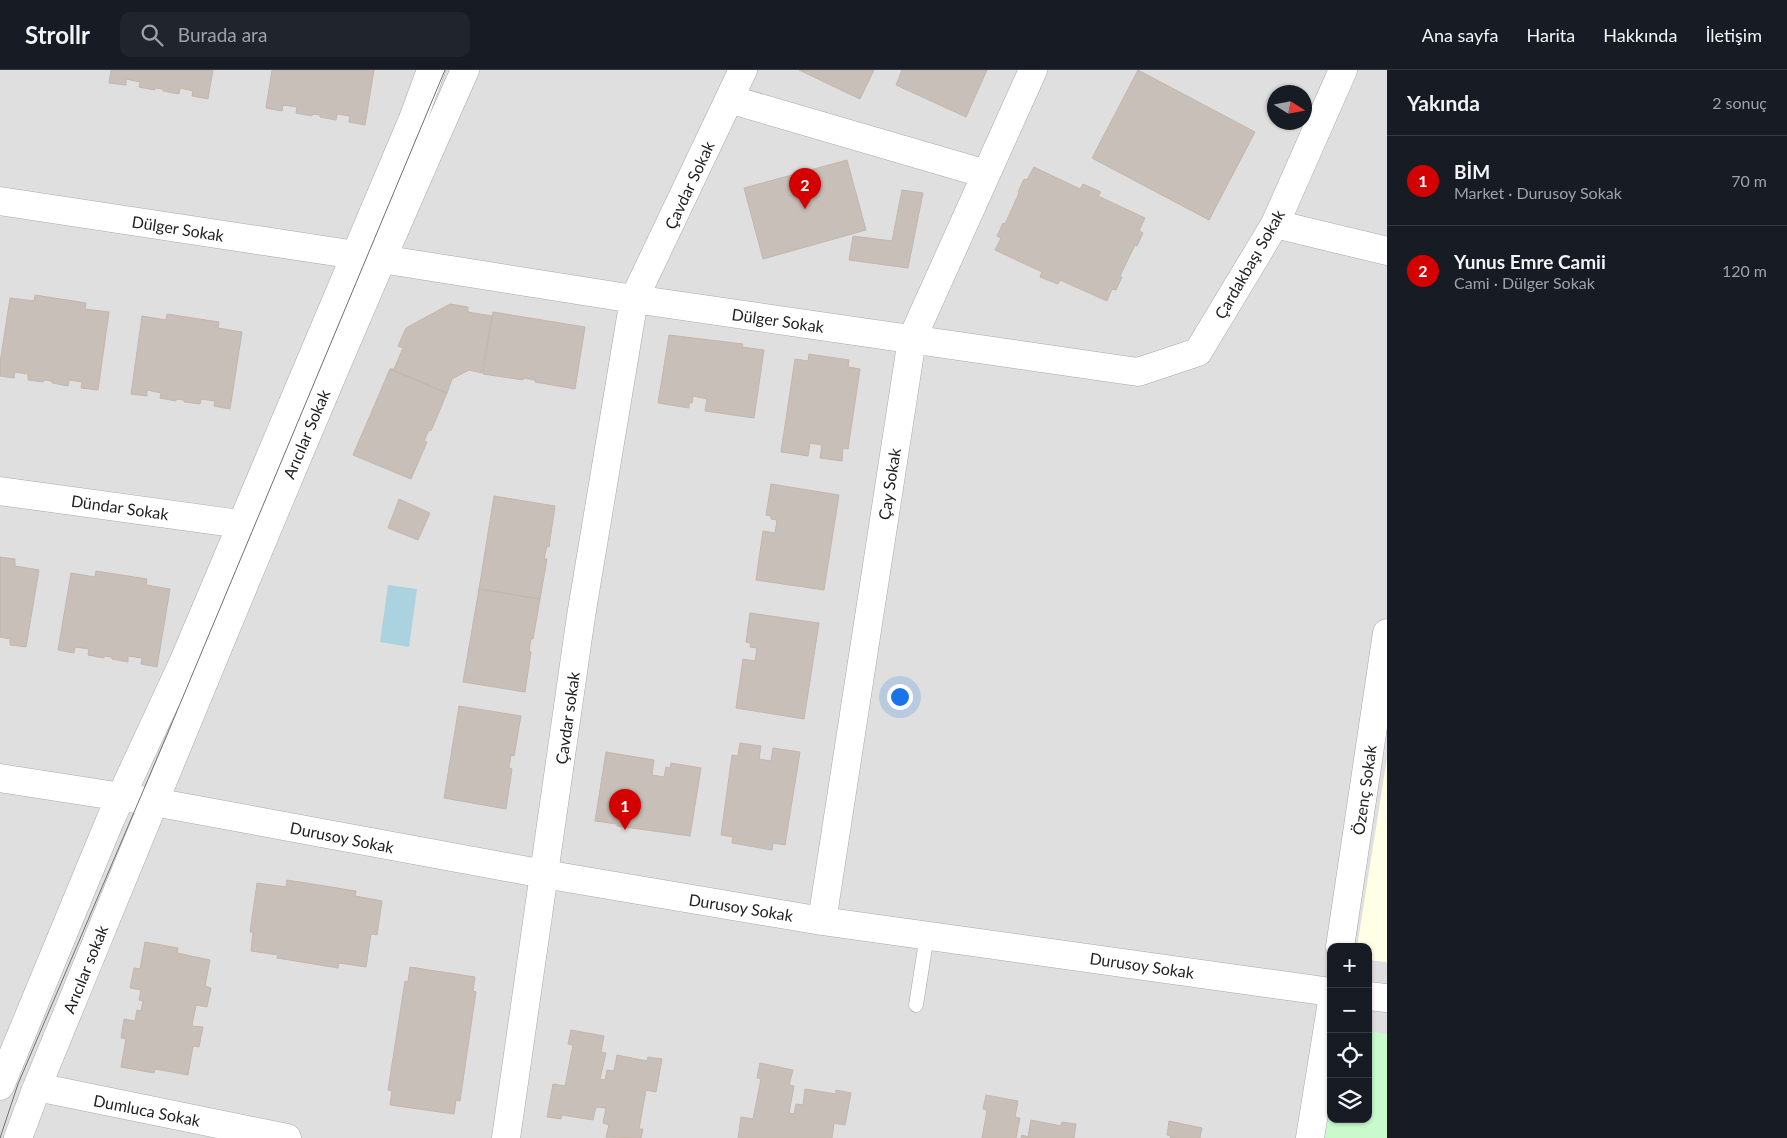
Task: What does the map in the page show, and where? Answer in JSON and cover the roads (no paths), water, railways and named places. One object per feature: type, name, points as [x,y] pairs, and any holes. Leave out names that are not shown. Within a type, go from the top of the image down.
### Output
[{"type":"street","points":[[0,1086],[111,818],[183,662],[240,524],[368,257],[413,119],[432,70]]},
{"type":"street","name":"Arıcılar Sokak","points":[[154,802],[266,530],[368,257],[465,70]]},
{"type":"street","name":"Çavdar Sokak","points":[[634,299],[743,70]]},
{"type":"street","name":"Çay Sokak","points":[[822,921],[912,338],[1033,70]]},
{"type":"street","name":"Çardakbaşı Sokak","points":[[1174,360],[1198,352],[1274,224],[1343,70]]},
{"type":"street","points":[[730,99],[986,174]]},
{"type":"street","name":"Dülger Sokak","points":[[0,201],[634,299],[1138,372],[1174,360]]},
{"type":"street","points":[[1274,224],[1387,250]]},
{"type":"street","name":"Çavdar sokak","points":[[506,1138],[582,616],[634,299]]},
{"type":"street","name":"Dündar Sokak","points":[[0,491],[240,524]]},
{"type":"street","name":"Özenç Sokak","points":[[1341,943],[1387,633]]},
{"type":"street","name":"Durusoy Sokak","points":[[0,778],[154,802],[544,874],[822,921],[1327,991]]},
{"type":"street","name":"Arıcılar sokak","points":[[18,1138],[37,1087],[154,802]]},
{"type":"street","points":[[1372,996],[1387,998]]},
{"type":"street","points":[[1310,1138],[1327,1033]]},
{"type":"street","name":"Dumluca Sokak","points":[[37,1087],[287,1138]]},
{"type":"lane","points":[[916,1005],[927,935]]},
{"type":"water","points":[[388,585],[417,589],[409,647],[380,642]]},
{"type":"tram line","points":[[0,1138],[18,1084],[167,735],[445,70]]},
{"type":"place","name":"Yunus Emre Camii","points":[[805,209]]},
{"type":"place","name":"BİM","points":[[625,830]]}]
